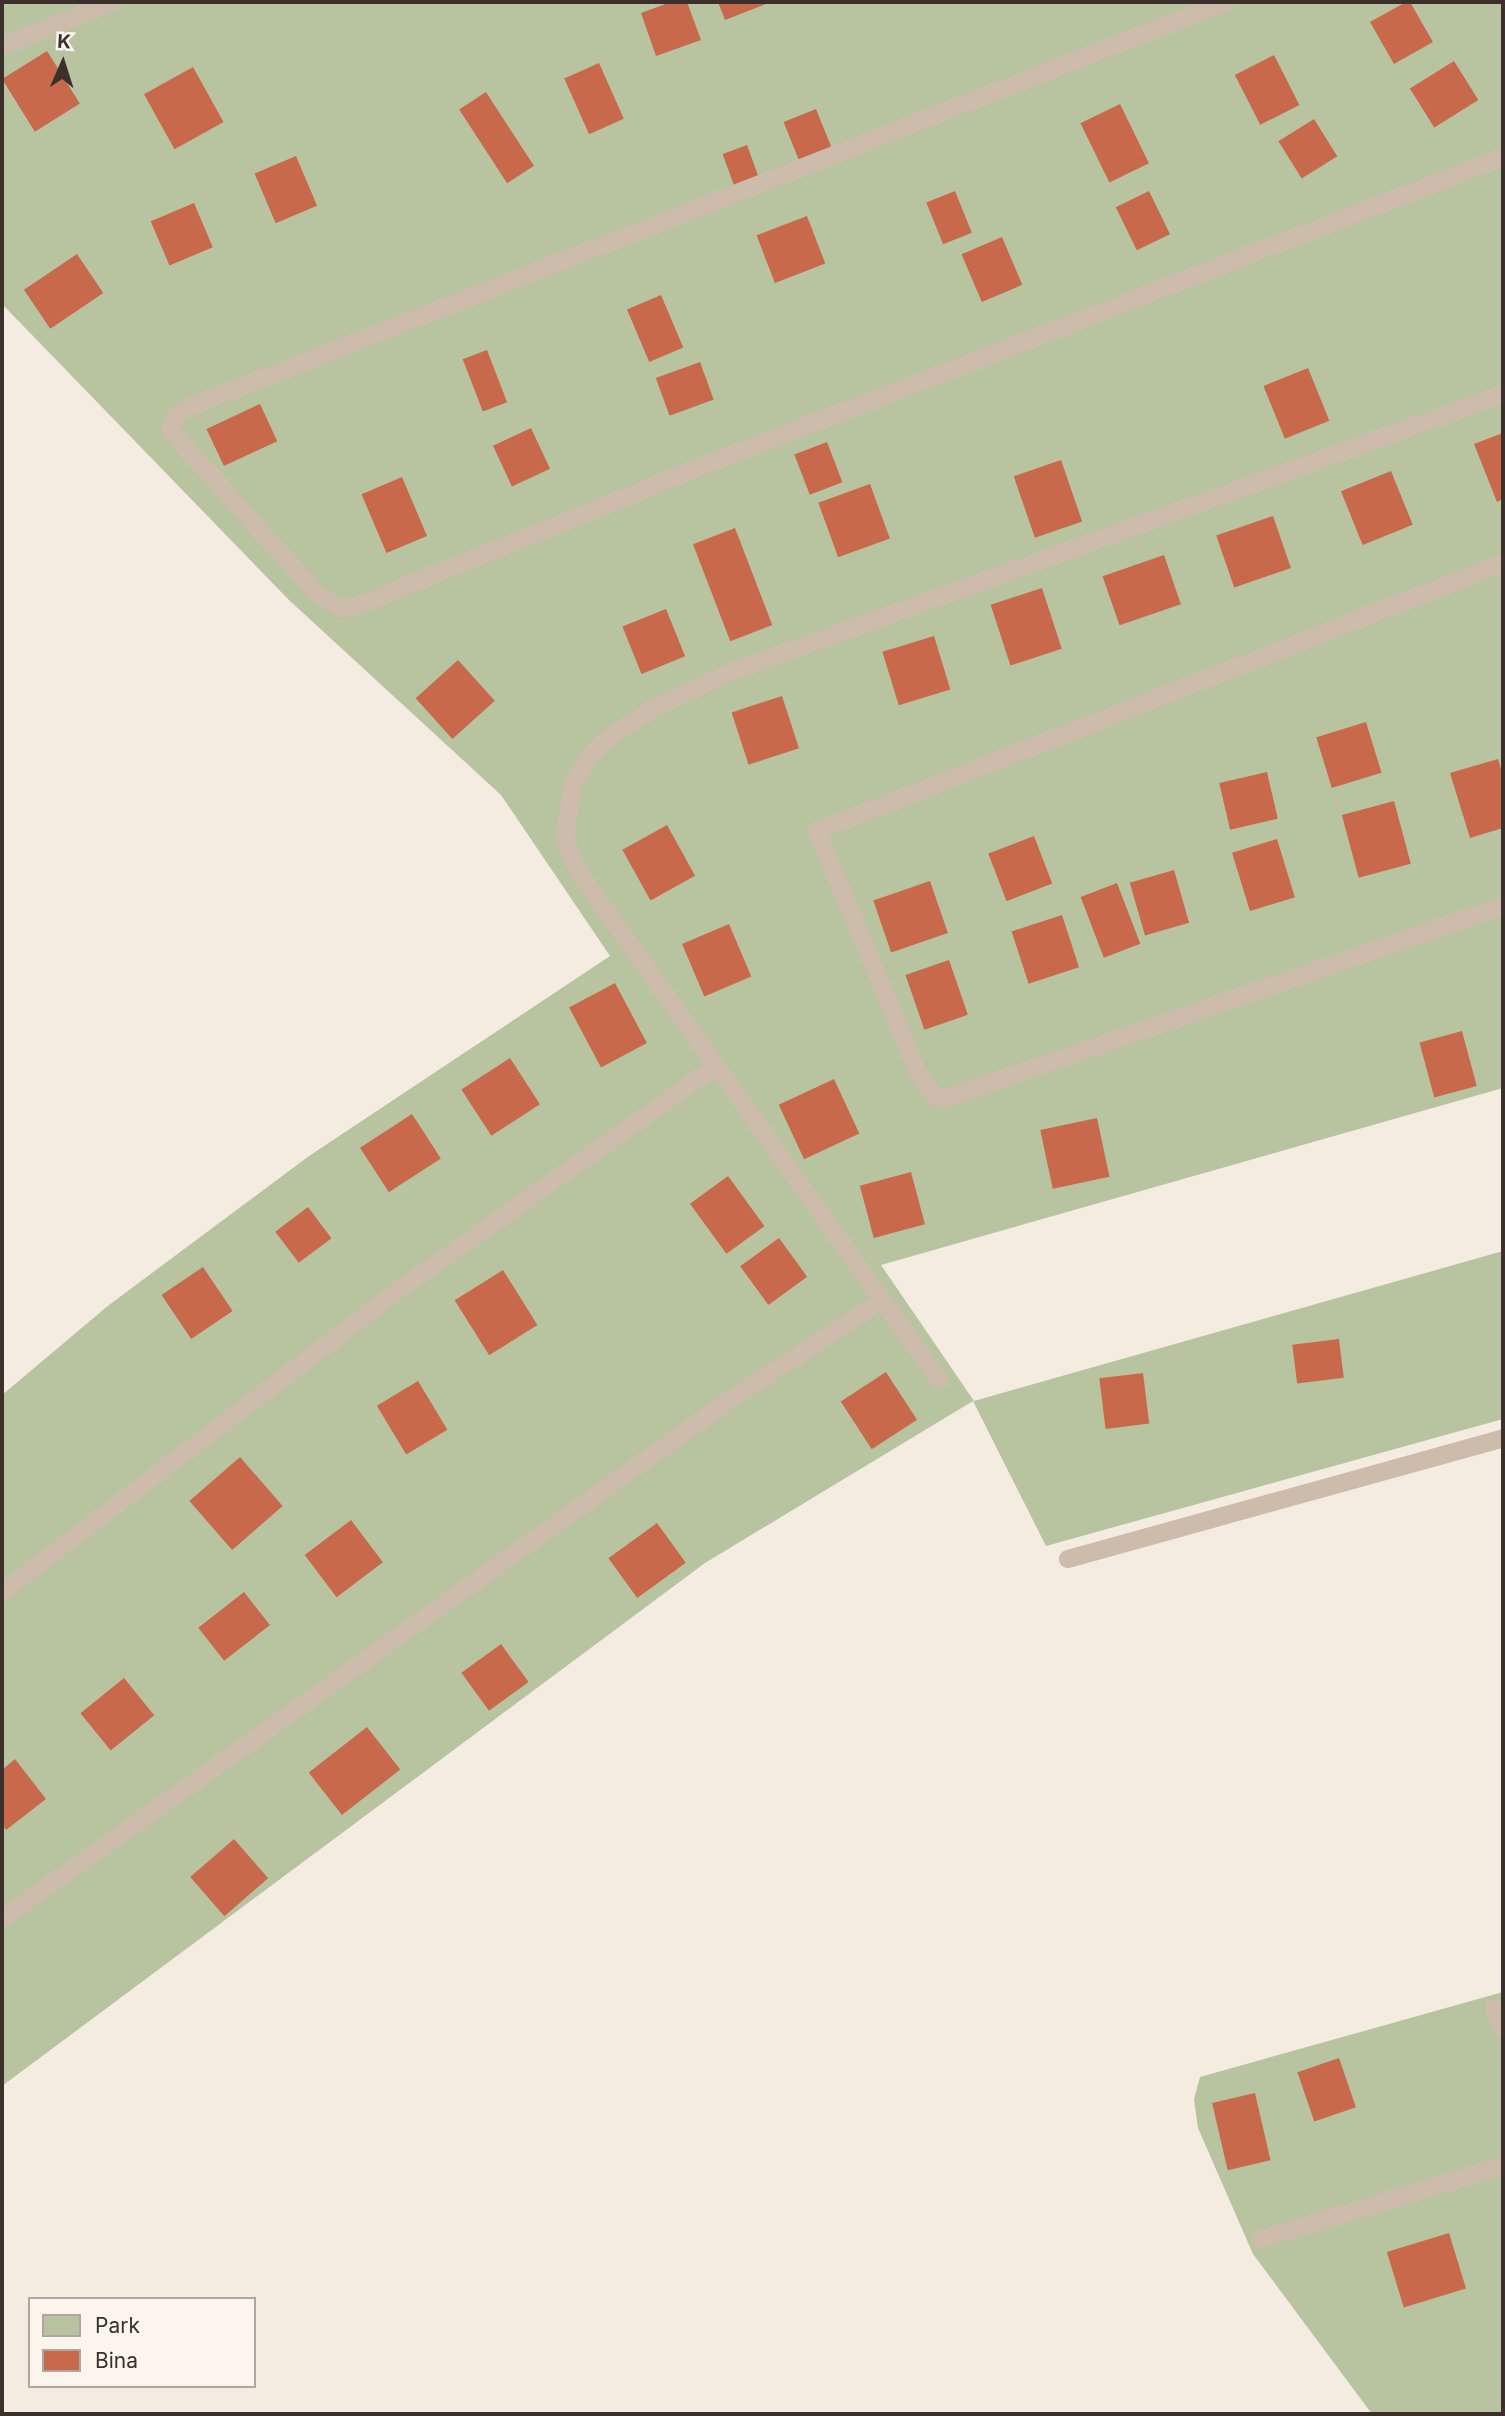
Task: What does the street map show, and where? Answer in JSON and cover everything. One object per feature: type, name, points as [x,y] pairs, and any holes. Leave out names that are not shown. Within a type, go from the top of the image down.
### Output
[{"type":"lane","points":[[2,46],[113,2]]},
{"type":"lane","points":[[1224,2],[192,406],[178,412],[170,430],[316,593],[328,604],[355,607],[692,470],[1503,157]]},
{"type":"lane","points":[[939,1380],[572,859],[565,834],[573,784],[589,756],[611,736],[659,705],[734,671],[1503,394]]},
{"type":"lane","points":[[1503,563],[817,831],[918,1073],[936,1098],[947,1098],[1503,906]]},
{"type":"lane","points":[[2,1592],[386,1299],[716,1066]]},
{"type":"lane","points":[[2,1919],[724,1404],[882,1300]]},
{"type":"lane","points":[[1068,1559],[1503,1438]]},
{"type":"lane","points":[[1494,2008],[1503,2029]]},
{"type":"lane","points":[[1261,2239],[1503,2166]]},
{"type":"green space","points":[[2,2],[1503,2],[1503,1088],[881,1265],[974,1401],[1503,1251],[1503,1419],[1046,1546],[973,1401],[705,1563],[2,2086],[2,1395],[109,1305],[309,1156],[610,956],[501,795],[289,600],[2,304]]},
{"type":"green space","points":[[1503,1992],[1503,2414],[1372,2414],[1253,2254],[1198,2128],[1194,2099],[1200,2077]]},
{"type":"building","points":[[671,2],[687,2],[701,40],[656,56],[641,13]]},
{"type":"building","points":[[718,2],[771,2],[725,20]]},
{"type":"building","points":[[1410,2],[1433,42],[1394,64],[1370,22]]},
{"type":"building","points":[[47,51],[80,104],[35,132],[2,79]]},
{"type":"building","points":[[1274,55],[1299,105],[1260,125],[1235,75]]},
{"type":"building","points":[[1454,61],[1478,100],[1434,128],[1410,89]]},
{"type":"building","points":[[599,63],[624,119],[589,134],[564,78]]},
{"type":"building","points":[[193,67],[224,122],[175,149],[144,94]]},
{"type":"building","points":[[486,92],[534,166],[507,183],[459,109]]},
{"type":"building","points":[[1120,104],[1149,163],[1109,183],[1080,123]]},
{"type":"building","points":[[816,109],[832,148],[799,161],[784,122]]},
{"type":"building","points":[[1314,119],[1337,156],[1302,179],[1278,141]]},
{"type":"building","points":[[747,145],[760,181],[736,190],[723,154]]},
{"type":"building","points":[[296,156],[317,206],[276,223],[255,174]]},
{"type":"building","points":[[955,191],[972,233],[943,244],[926,203]]},
{"type":"building","points":[[1149,191],[1170,234],[1137,250],[1116,207]]},
{"type":"building","points":[[194,203],[213,247],[169,266],[151,221]]},
{"type":"building","points":[[807,216],[825,264],[775,283],[757,235]]},
{"type":"building","points":[[1002,237],[1022,285],[982,302],[961,254]]},
{"type":"building","points":[[77,254],[103,293],[50,329],[24,290]]},
{"type":"building","points":[[661,295],[683,347],[649,362],[627,309]]},
{"type":"building","points":[[487,350],[507,402],[483,412],[463,359]]},
{"type":"building","points":[[700,362],[714,400],[670,416],[656,378]]},
{"type":"building","points":[[1308,368],[1329,421],[1285,439],[1263,386]]},
{"type":"building","points":[[260,404],[277,441],[224,466],[207,429]]},
{"type":"building","points":[[531,428],[550,469],[512,487],[493,446]]},
{"type":"building","points":[[1503,433],[1503,499],[1497,502],[1474,444]]},
{"type":"building","points":[[827,442],[842,482],[810,495],[794,455]]},
{"type":"building","points":[[1061,460],[1082,521],[1035,538],[1014,476]]},
{"type":"building","points":[[1391,471],[1413,525],[1363,545],[1341,491]]},
{"type":"building","points":[[402,477],[427,536],[387,553],[361,494]]},
{"type":"building","points":[[870,484],[890,539],[838,557],[818,503]]},
{"type":"building","points":[[1273,516],[1291,568],[1234,588],[1216,536]]},
{"type":"building","points":[[735,528],[772,625],[730,641],[693,544]]},
{"type":"building","points":[[1164,555],[1181,604],[1119,625],[1103,576]]},
{"type":"building","points":[[1042,588],[1062,649],[1010,666],[991,605]]},
{"type":"building","points":[[666,609],[685,656],[642,674],[622,627]]},
{"type":"building","points":[[934,636],[950,690],[899,705],[882,652]]},
{"type":"building","points":[[458,660],[495,701],[452,739],[416,698]]},
{"type":"building","points":[[782,696],[799,748],[749,765],[732,712]]},
{"type":"building","points":[[1366,722],[1381,773],[1332,788],[1316,737]]},
{"type":"building","points":[[1498,759],[1503,776],[1503,828],[1470,838],[1450,773]]},
{"type":"building","points":[[1267,772],[1278,819],[1230,830],[1219,783]]},
{"type":"building","points":[[1394,801],[1411,864],[1359,878],[1342,815]]},
{"type":"building","points":[[667,825],[695,876],[651,900],[622,850]]},
{"type":"building","points":[[1034,836],[1052,884],[1007,901],[988,854]]},
{"type":"building","points":[[1277,839],[1295,897],[1250,911],[1232,853]]},
{"type":"building","points":[[1174,870],[1189,923],[1145,936],[1130,883]]},
{"type":"building","points":[[930,881],[948,933],[891,953],[873,901]]},
{"type":"building","points":[[1117,883],[1140,944],[1104,958],[1081,897]]},
{"type":"building","points":[[1062,915],[1079,967],[1029,984],[1012,931]]},
{"type":"building","points":[[729,924],[751,976],[704,996],[682,944]]},
{"type":"building","points":[[949,960],[968,1015],[924,1030],[906,975]]},
{"type":"building","points":[[615,983],[647,1043],[601,1067],[569,1007]]},
{"type":"building","points":[[1462,1031],[1477,1086],[1434,1097],[1419,1042]]},
{"type":"building","points":[[510,1058],[540,1104],[491,1136],[461,1090]]},
{"type":"building","points":[[834,1079],[859,1133],[804,1159],[779,1105]]},
{"type":"building","points":[[412,1114],[441,1158],[389,1192],[360,1148]]},
{"type":"building","points":[[1097,1118],[1109,1177],[1053,1189],[1040,1130]]},
{"type":"building","points":[[911,1172],[925,1224],[874,1238],[860,1186]]},
{"type":"building","points":[[728,1176],[764,1226],[726,1254],[690,1204]]},
{"type":"building","points":[[308,1207],[331,1238],[299,1263],[275,1232]]},
{"type":"building","points":[[779,1238],[807,1277],[768,1305],[740,1266]]},
{"type":"building","points":[[203,1267],[233,1311],[191,1339],[162,1295]]},
{"type":"building","points":[[503,1270],[537,1325],[489,1355],[455,1300]]},
{"type":"building","points":[[1339,1339],[1344,1378],[1297,1383],[1292,1345]]},
{"type":"building","points":[[886,1372],[917,1420],[872,1449],[841,1401]]},
{"type":"building","points":[[1143,1373],[1149,1424],[1106,1429],[1099,1378]]},
{"type":"building","points":[[418,1381],[447,1430],[406,1455],[377,1406]]},
{"type":"building","points":[[240,1457],[283,1506],[232,1550],[189,1501]]},
{"type":"building","points":[[351,1520],[383,1562],[337,1597],[305,1555]]},
{"type":"building","points":[[657,1523],[686,1563],[637,1598],[608,1558]]},
{"type":"building","points":[[244,1592],[270,1625],[224,1661],[198,1628]]},
{"type":"building","points":[[501,1644],[529,1682],[489,1711],[461,1673]]},
{"type":"building","points":[[124,1678],[154,1715],[111,1751],[80,1713]]},
{"type":"building","points":[[367,1727],[400,1770],[342,1815],[309,1773]]},
{"type":"building","points":[[15,1759],[46,1799],[6,1830],[2,1824],[2,1770]]},
{"type":"building","points":[[234,1839],[268,1878],[224,1916],[190,1877]]},
{"type":"building","points":[[1339,2058],[1356,2107],[1314,2121],[1297,2072]]},
{"type":"building","points":[[1255,2093],[1271,2160],[1228,2170],[1212,2103]]},
{"type":"building","points":[[1449,2233],[1466,2288],[1404,2307],[1387,2252]]}]
